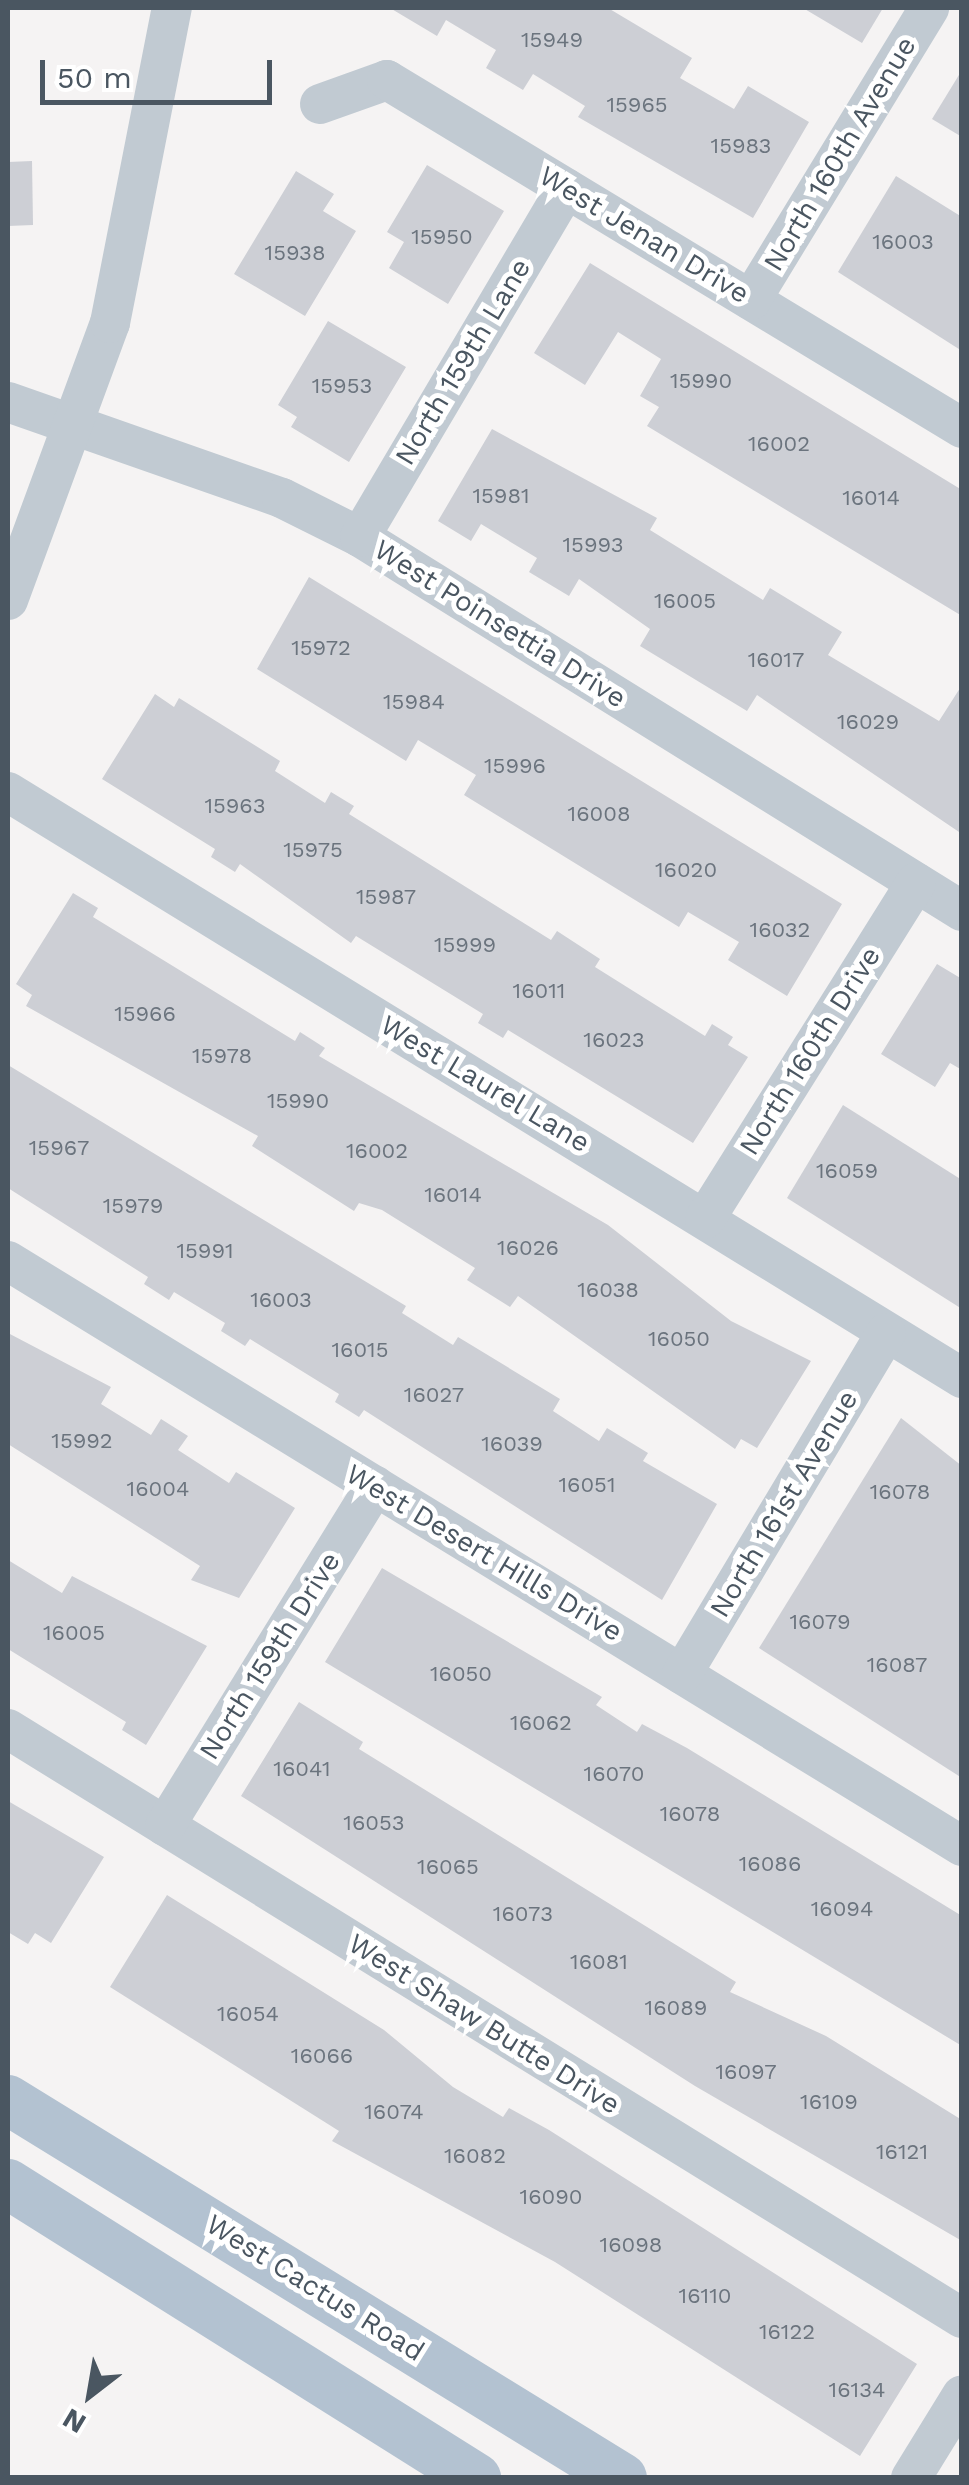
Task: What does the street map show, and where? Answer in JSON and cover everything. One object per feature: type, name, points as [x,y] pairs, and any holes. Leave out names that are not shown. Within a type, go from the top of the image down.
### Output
[{"type":"main road","name":"West Cactus Road","points":[[8,2100],[622,2478]]},
{"type":"main road","points":[[8,2184],[476,2478]]},
{"type":"street","points":[[8,600],[76,425],[128,251],[172,8]]},
{"type":"street","name":"North 160th Avenue","points":[[751,300],[929,8]]},
{"type":"street","name":"West Jenan Drive","points":[[320,104],[387,80],[962,428]]},
{"type":"street","name":"North 159th Lane","points":[[360,537],[566,188]]},
{"type":"street","name":"West Poinsettia Drive","points":[[8,402],[282,498],[360,537],[962,911]]},
{"type":"street","name":"West Laurel Lane","points":[[8,792],[962,1378]]},
{"type":"street","name":"North 160th Drive","points":[[705,1219],[916,883]]},
{"type":"street","name":"West Desert Hills Drive","points":[[8,1260],[962,1846]]},
{"type":"street","name":"North 161st Avenue","points":[[682,1674],[886,1334]]},
{"type":"street","name":"North 159th Drive","points":[[165,1826],[375,1486]]},
{"type":"street","name":"West Shaw Butte Drive","points":[[8,1729],[962,2318]]},
{"type":"street","points":[[918,2475],[962,2396]]},
{"type":"building","points":[[390,8],[608,8],[692,58],[680,78],[734,109],[748,86],[809,122],[753,218],[578,117],[585,106],[533,74],[523,90],[486,68],[496,50],[446,20],[437,36]]},
{"type":"building","points":[[803,8],[883,8],[862,43]]},
{"type":"building","points":[[962,70],[962,137],[932,119]]},
{"type":"building","points":[[32,161],[33,225],[8,226],[8,162]]},
{"type":"building","points":[[427,165],[504,211],[448,304],[389,268],[404,242],[387,232]]},
{"type":"building","points":[[296,171],[334,194],[323,211],[356,231],[305,316],[234,274]]},
{"type":"building","points":[[896,176],[962,217],[962,351],[838,272]]},
{"type":"building","points":[[590,263],[962,490],[962,616],[647,426],[659,407],[640,396],[661,359],[618,332],[585,385],[534,353]]},
{"type":"building","points":[[328,321],[406,367],[349,462],[291,427],[297,417],[278,405]]},
{"type":"building","points":[[492,429],[657,518],[650,530],[763,600],[770,588],[842,632],[828,655],[939,721],[962,685],[962,834],[757,695],[747,711],[640,646],[650,629],[579,579],[569,596],[529,572],[537,558],[481,524],[471,541],[438,521]]},
{"type":"building","points":[[309,577],[842,904],[787,996],[728,960],[739,942],[688,912],[679,927],[464,795],[476,775],[418,740],[406,761],[257,669]]},
{"type":"building","points":[[155,694],[174,707],[179,698],[280,761],[275,771],[325,803],[331,792],[354,806],[349,814],[551,940],[557,931],[600,959],[595,967],[705,1036],[712,1024],[733,1037],[728,1045],[748,1057],[693,1143],[508,1030],[503,1038],[478,1023],[483,1014],[356,936],[351,943],[240,864],[235,872],[211,857],[215,849],[102,779]]},
{"type":"building","points":[[73,893],[98,908],[93,917],[295,1041],[300,1032],[325,1048],[319,1056],[608,1225],[731,1321],[811,1361],[757,1448],[741,1439],[735,1449],[518,1296],[510,1307],[467,1280],[475,1268],[382,1210],[359,1203],[354,1211],[252,1146],[258,1136],[26,1006],[32,995],[16,984]]},
{"type":"building","points":[[937,964],[962,979],[962,1070],[950,1063],[935,1087],[881,1054]]},
{"type":"building","points":[[8,1065],[406,1306],[402,1313],[453,1345],[458,1337],[560,1399],[553,1411],[599,1441],[607,1428],[648,1453],[643,1461],[717,1504],[662,1600],[364,1410],[359,1417],[335,1402],[339,1394],[250,1339],[245,1346],[221,1331],[225,1323],[174,1292],[169,1300],[144,1284],[148,1277],[8,1188]]},
{"type":"building","points":[[843,1105],[962,1180],[962,1309],[787,1198]]},
{"type":"building","points":[[8,1333],[111,1387],[101,1404],[151,1435],[161,1419],[188,1436],[178,1450],[229,1483],[236,1472],[295,1508],[239,1598],[191,1580],[200,1566],[8,1444]]},
{"type":"building","points":[[901,1418],[962,1466],[962,1778],[759,1648]]},
{"type":"building","points":[[8,1560],[62,1593],[72,1576],[207,1646],[146,1745],[122,1730],[126,1722],[8,1649]]},
{"type":"building","points":[[382,1568],[602,1697],[596,1705],[637,1732],[642,1724],[687,1748],[962,1916],[962,2046],[325,1662]]},
{"type":"building","points":[[299,1702],[363,1742],[359,1749],[736,1982],[730,1992],[826,2036],[962,2120],[962,2241],[695,2086],[241,1796]]},
{"type":"building","points":[[8,1801],[104,1857],[51,1943],[35,1933],[28,1944],[8,1932]]},
{"type":"building","points":[[167,1895],[384,2030],[453,2087],[503,2117],[509,2108],[549,2130],[917,2364],[860,2456],[555,2262],[332,2141],[339,2131],[110,1987]]}]
